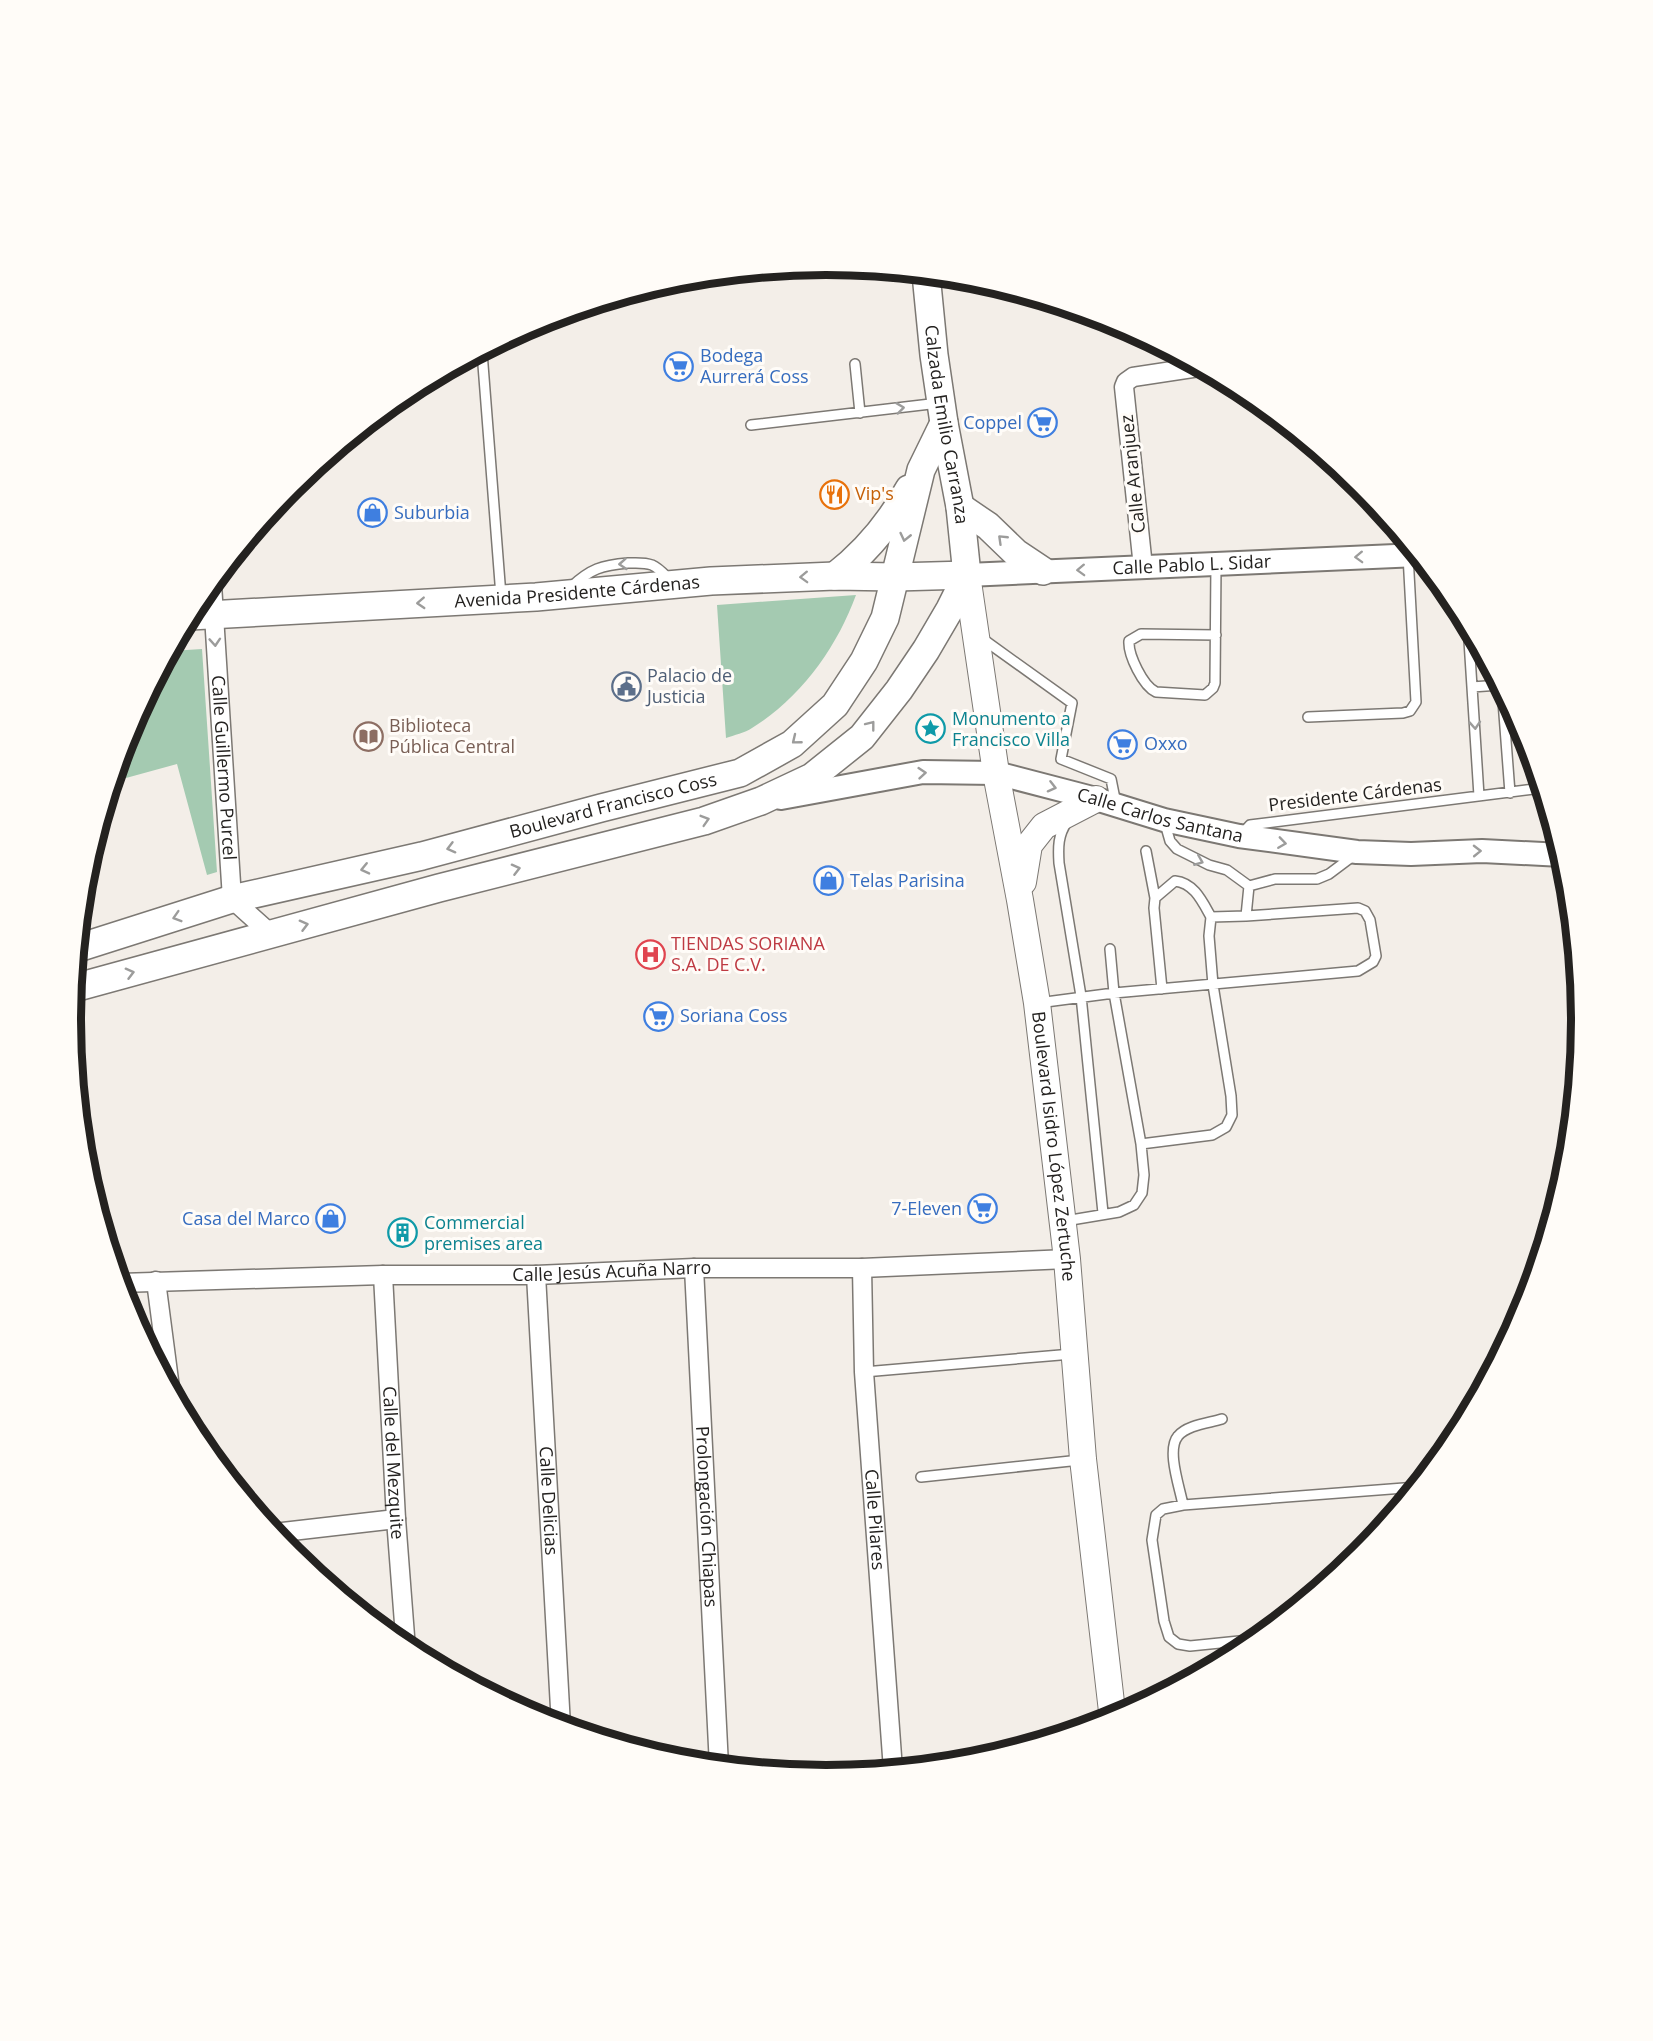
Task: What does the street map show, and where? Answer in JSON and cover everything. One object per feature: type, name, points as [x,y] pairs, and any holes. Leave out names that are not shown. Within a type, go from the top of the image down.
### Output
[{"type":"main road","name":"Calzada Emilio Carranza","points":[[927,281],[943,413],[960,507],[967,575]]},
{"type":"main road","name":"Boulevard Francisco Coss","points":[[85,946],[232,899],[422,856],[740,774],[792,744],[835,705],[864,661],[885,618],[921,470],[943,413]]},
{"type":"main road","points":[[835,576],[858,558],[876,537],[899,508],[921,470]]},
{"type":"main road","points":[[960,507],[988,526],[1016,553],[1043,571]]},
{"type":"main road","name":"Boulevard Francisco Coss","points":[[82,986],[439,888],[704,821],[761,801],[812,777],[862,737],[899,690],[926,650],[951,609],[967,575]]},
{"type":"main road","name":"Avenida Presidente Cárdenas","points":[[202,615],[562,595],[711,581],[835,576],[896,578],[967,575]]},
{"type":"main road","name":"Boulevard Isidro López Zertuche","points":[[967,575],[996,773],[1037,1003],[1067,1259],[1083,1459],[1112,1709]]},
{"type":"main road","points":[[1020,900],[1029,845],[1044,826],[1096,804]]},
{"type":"main road","points":[[439,888],[456,872],[601,808]]},
{"type":"main road","points":[[338,916],[422,879],[426,867],[422,856]]},
{"type":"street","name":"Calle Aranjuez","points":[[1143,567],[1124,387],[1126,382],[1133,377],[1186,368]]},
{"type":"street","name":"Calle Pablo L. Sidar","points":[[967,575],[1408,555]]},
{"type":"street","name":"Calle Guillermo Purcel","points":[[202,615],[232,899]]},
{"type":"street","name":"Calle Carlos Santana","points":[[761,801],[923,772],[996,773],[1096,804],[1239,836],[1358,852],[1411,854],[1482,851],[1553,855]]},
{"type":"street","points":[[232,899],[271,934]]},
{"type":"street","name":"Calle Jesús Acuña Narro","points":[[129,1282],[383,1275],[536,1275],[694,1268],[862,1268],[1067,1259]]},
{"type":"street","name":"Prolongación Chiapas","points":[[694,1268],[719,1758]]},
{"type":"street","name":"Calle Pilares","points":[[862,1268],[864,1372],[892,1763]]},
{"type":"street","name":"Calle del Mezquite","points":[[383,1275],[396,1519],[405,1635]]},
{"type":"street","name":"Calle Delicias","points":[[536,1275],[560,1716]]},
{"type":"street","points":[[156,1281],[167,1367]]},
{"type":"street","points":[[284,1532],[396,1519]]},
{"type":"lane","points":[[483,360],[501,599]]},
{"type":"lane","points":[[855,364],[860,413]]},
{"type":"lane","points":[[751,425],[860,413],[943,413]]},
{"type":"lane","points":[[1308,717],[1403,713],[1413,707],[1416,702],[1413,561]]},
{"type":"lane","points":[[1216,564],[1216,635],[1214,688],[1205,695],[1156,692],[1149,689],[1129,648],[1129,641],[1141,634],[1216,635]]},
{"type":"lane","points":[[976,634],[1072,703],[1061,759],[1111,779],[1096,804],[1061,830],[1058,843],[1059,863],[1081,996],[1103,1213]]},
{"type":"lane","points":[[1469,643],[1479,796]]},
{"type":"lane","points":[[1472,687],[1493,687]]},
{"type":"lane","points":[[1503,708],[1510,793]]},
{"type":"lane","name":"Presidente Cárdenas","points":[[1239,836],[1251,825],[1535,789]]},
{"type":"lane","points":[[1164,820],[1170,841],[1177,849],[1189,857],[1227,870],[1249,886]]},
{"type":"lane","points":[[1146,851],[1155,898],[1162,989]]},
{"type":"lane","points":[[1249,886],[1275,879],[1317,879],[1329,874],[1358,852]]},
{"type":"lane","points":[[1141,1144],[1212,1135],[1226,1127],[1232,1116],[1231,1096],[1213,985],[1209,936],[1211,916],[1196,892],[1182,882],[1175,881],[1166,886],[1155,898]]},
{"type":"lane","points":[[1246,916],[1249,886]]},
{"type":"lane","points":[[1037,1003],[1081,996],[1358,971],[1373,962],[1376,956],[1370,920],[1365,911],[1358,908],[1246,916],[1211,916]]},
{"type":"lane","points":[[1063,1222],[1103,1213],[1119,1212],[1134,1205],[1142,1193],[1144,1175],[1141,1144],[1114,993],[1110,949]]},
{"type":"lane","points":[[864,1372],[1074,1353]]},
{"type":"lane","points":[[1183,1505],[1173,1447],[1178,1435],[1222,1419]]},
{"type":"lane","points":[[921,1477],[1083,1459]]},
{"type":"lane","points":[[1241,1640],[1190,1646],[1178,1644],[1169,1637],[1164,1621],[1152,1540],[1156,1515],[1163,1509],[1183,1505],[1407,1488]]},
{"type":"green space","points":[[856,595],[839,634],[815,670],[801,686],[770,716],[743,733],[726,738],[717,605]]},
{"type":"green space","points":[[202,649],[217,872],[207,875],[177,764],[126,778],[125,771],[158,691],[180,650]]},
{"type":"place","name":"Bodega Aurrerá Coss","points":[[679,366]]},
{"type":"place","name":"Coppel","points":[[1043,423]]},
{"type":"place","name":"Vip's","points":[[834,494]]},
{"type":"place","name":"Suburbia","points":[[373,513]]},
{"type":"place","name":"Palacio de Justicia","points":[[626,686]]},
{"type":"place","name":"Monumento a Francisco Villa","points":[[931,729]]},
{"type":"place","name":"Biblioteca Pública Central","points":[[368,736]]},
{"type":"place","name":"Oxxo","points":[[1123,744]]},
{"type":"place","name":"Telas Parisina","points":[[829,881]]},
{"type":"place","name":"TIENDAS SORIANA S.A. DE C.V.","points":[[650,954]]},
{"type":"place","name":"Soriana Coss","points":[[659,1016]]},
{"type":"place","name":"7-Eleven","points":[[983,1209]]},
{"type":"place","name":"Casa del Marco","points":[[331,1219]]},
{"type":"place","name":"Commercial premises area","points":[[403,1233]]}]
